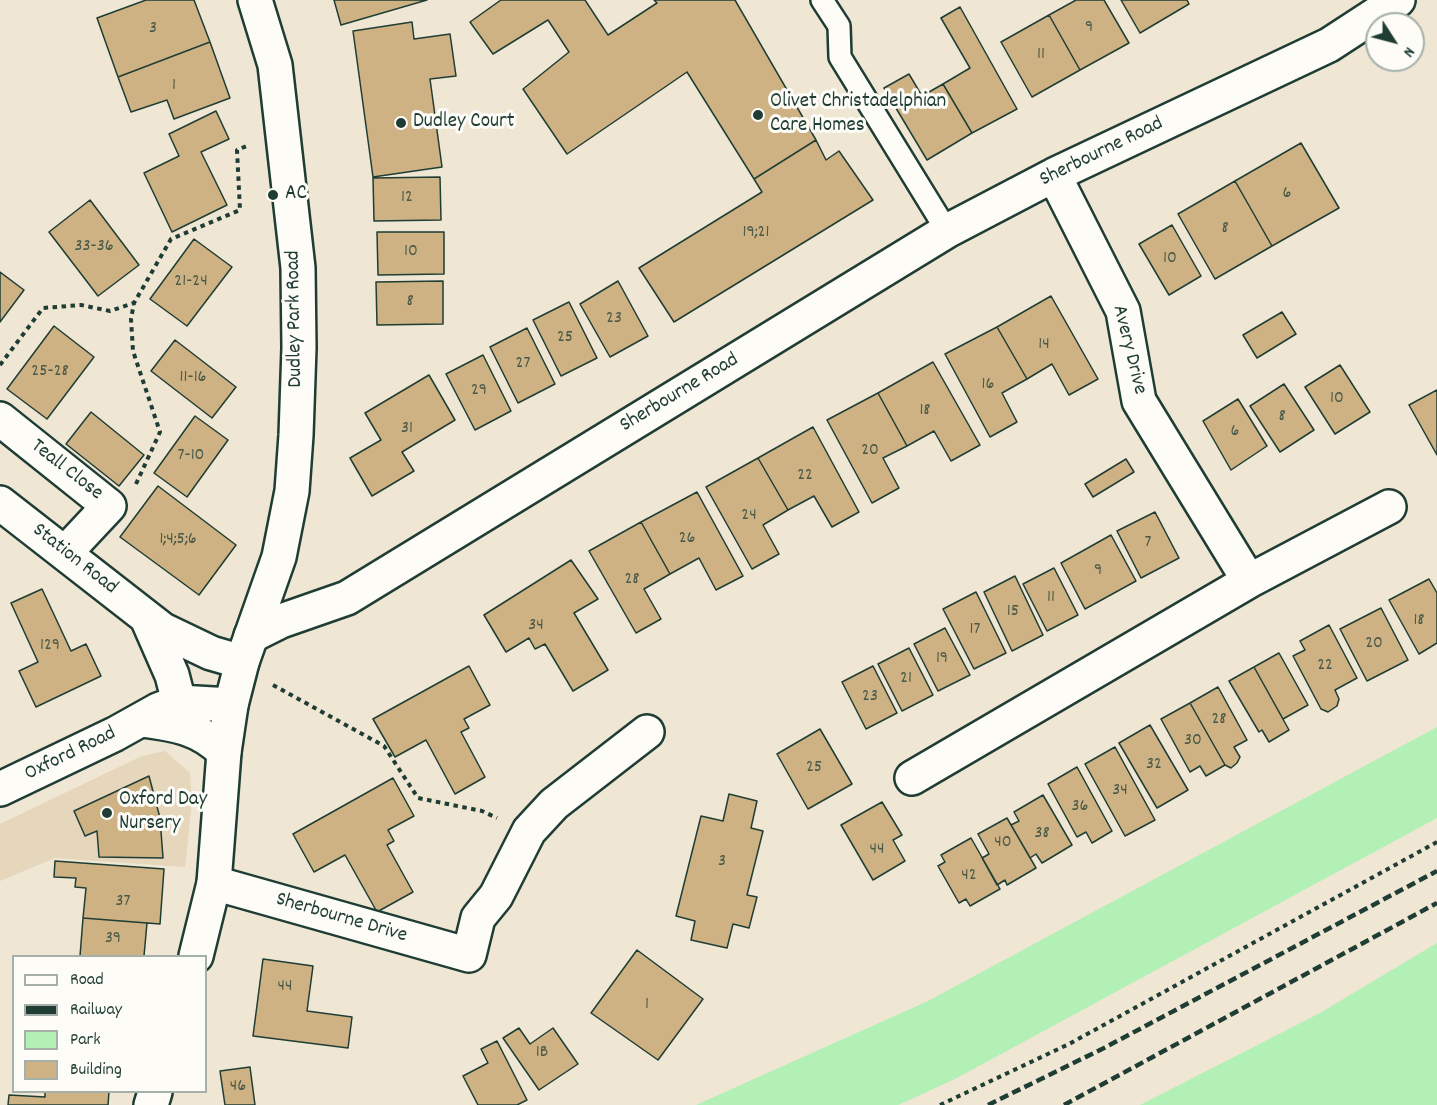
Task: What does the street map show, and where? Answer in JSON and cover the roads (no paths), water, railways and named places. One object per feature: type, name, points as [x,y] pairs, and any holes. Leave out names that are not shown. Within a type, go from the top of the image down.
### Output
[{"type":"street","name":"Dudley Park Road","points":[[245,655],[279,557],[292,491],[299,348],[298,268],[275,65],[255,0]]},
{"type":"street","name":"Sherbourne Road","points":[[245,655],[281,621],[347,598],[947,231],[1054,175],[1329,45],[1398,0]]},
{"type":"street","name":"Avery Drive","points":[[1054,175],[1123,311],[1140,401],[1249,581]]},
{"type":"street","name":"Teall Close","points":[[0,419],[109,506],[65,553]]},
{"type":"street","name":"Station Road","points":[[0,503],[163,630],[211,653],[245,655]]},
{"type":"street","points":[[912,778],[1249,581],[1389,507]]},
{"type":"street","name":"Station Road","points":[[147,618],[172,675],[179,702]]},
{"type":"street","points":[[196,955],[214,884],[224,752],[231,705],[245,655]]},
{"type":"street","name":"Oxford Road","points":[[0,789],[158,710],[179,702],[231,705]]},
{"type":"street","name":"Oxford Road","points":[[142,720],[181,725],[212,740],[224,752]]},
{"type":"street","name":"Sherbourne Drive","points":[[214,884],[469,955],[478,918],[496,896],[529,831],[554,804],[647,732]]},
{"type":"lane","points":[[822,0],[839,26],[840,57],[947,231]]},
{"type":"railway","points":[[988,1105],[1104,1048],[1437,871]]},
{"type":"railway","points":[[1064,1105],[1437,903]]},
{"type":"place","name":"Olivet Christadelphian Care Homes","points":[[758,115]]},
{"type":"place","name":"Dudley Court","points":[[401,123]]},
{"type":"place","name":"AC","points":[[273,195]]},
{"type":"place","name":"Oxford Day Nursery","points":[[107,813]]}]
